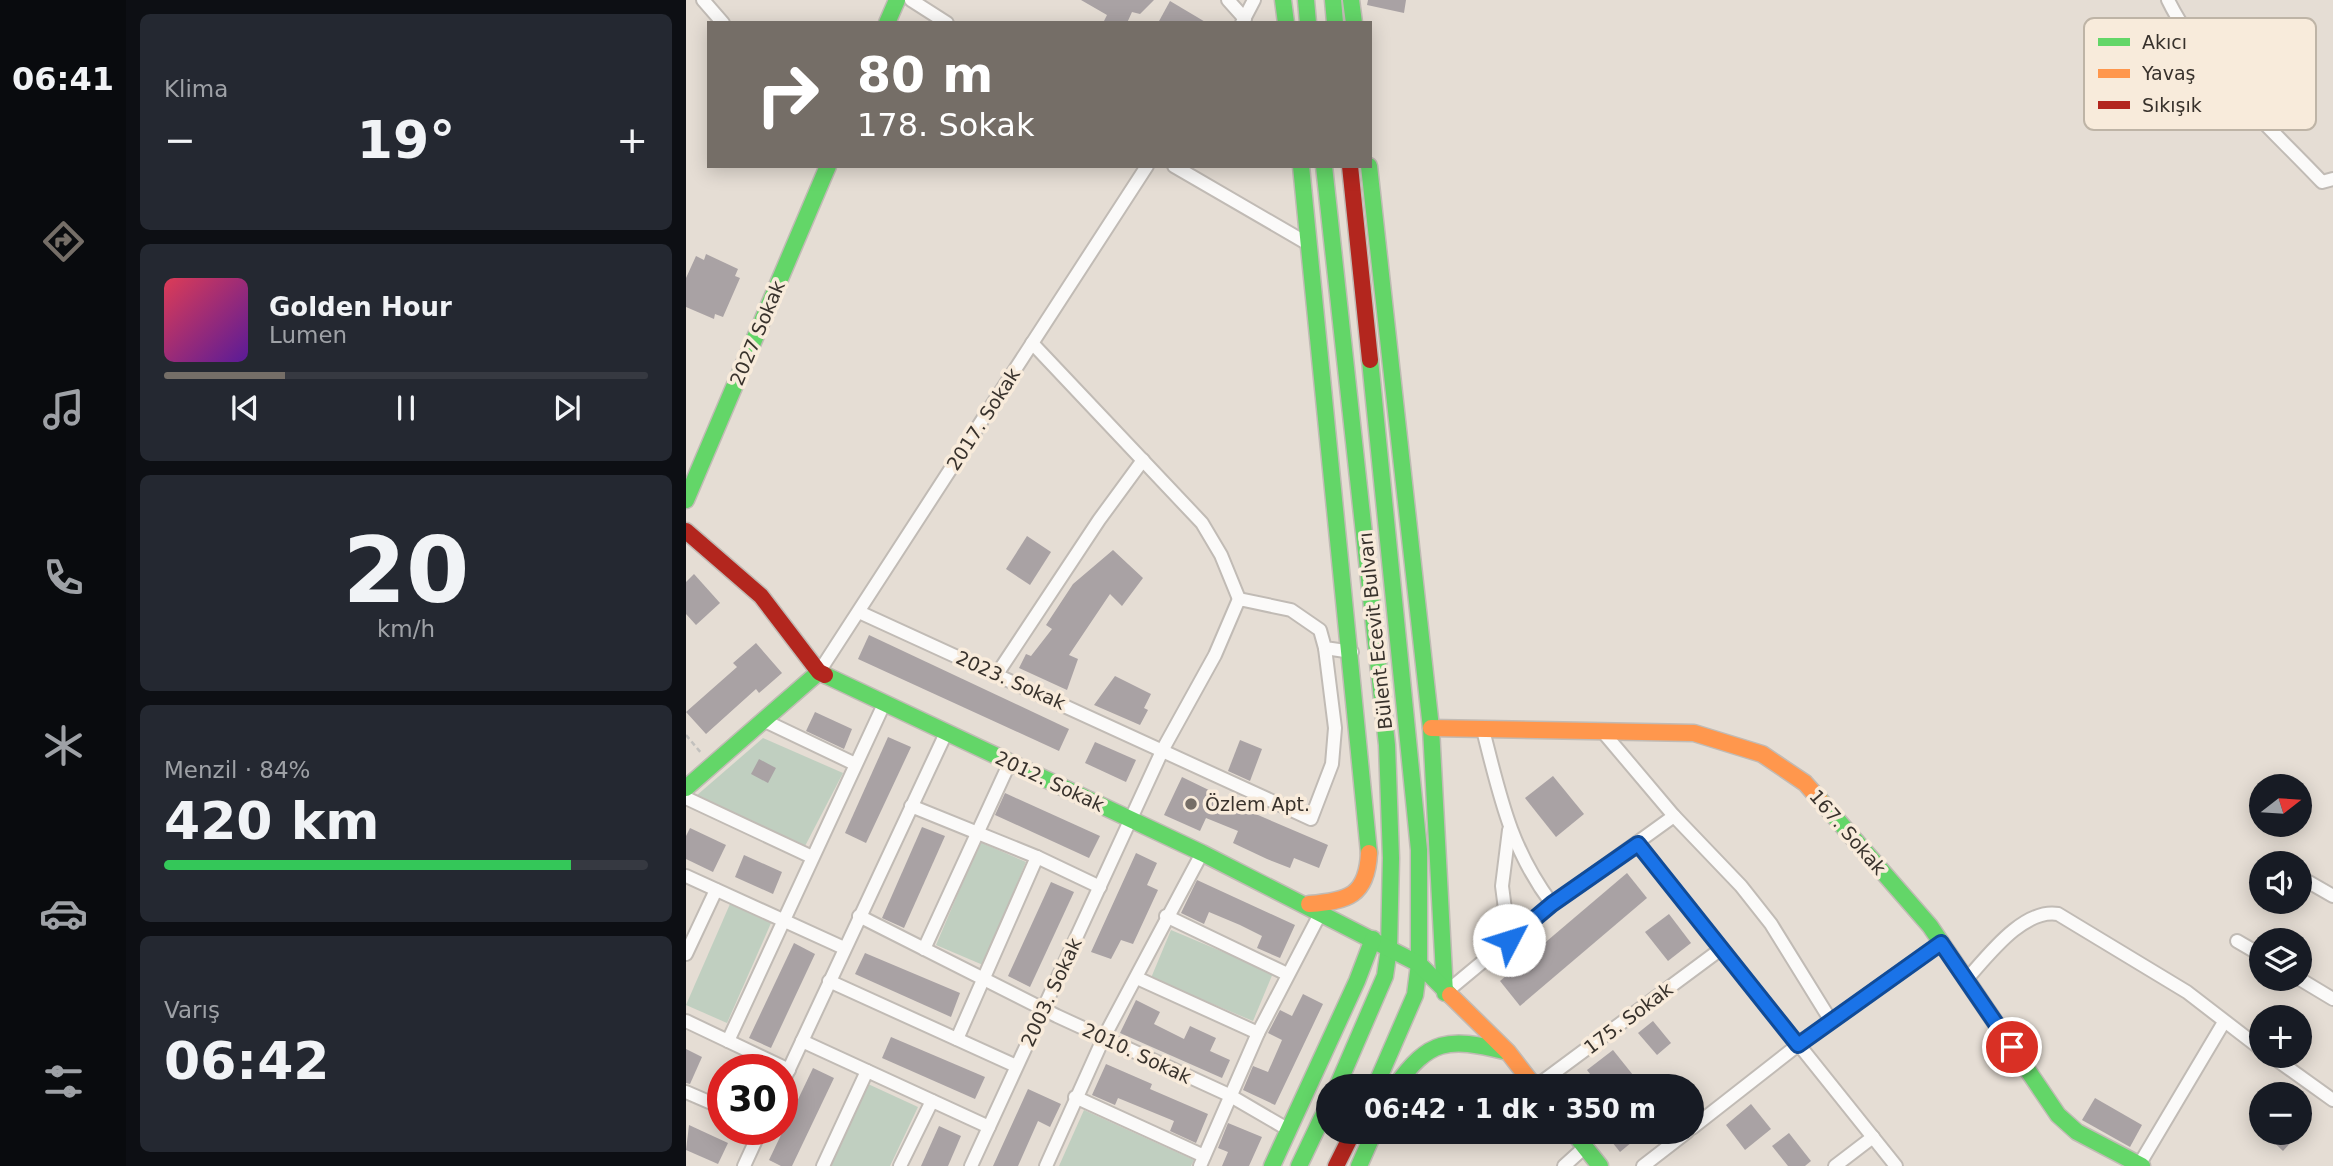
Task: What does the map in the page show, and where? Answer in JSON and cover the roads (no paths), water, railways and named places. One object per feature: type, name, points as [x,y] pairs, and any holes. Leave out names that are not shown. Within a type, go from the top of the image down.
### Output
[{"type":"street","points":[[703,0],[721,21]]},
{"type":"street","points":[[888,21],[897,0]]},
{"type":"street","points":[[911,0],[944,21]]},
{"type":"street","points":[[1228,0],[1243,21],[1254,0]]},
{"type":"street","points":[[1283,0],[1286,21]]},
{"type":"street","points":[[1306,0],[1308,21]]},
{"type":"street","points":[[1333,0],[1335,21]]},
{"type":"street","points":[[1351,0],[1354,21]]},
{"type":"street","points":[[2168,0],[2176,18]]},
{"type":"street","points":[[2273,130],[2322,182],[2333,179]]},
{"type":"street","name":"2027 Sokak","points":[[686,500],[827,168]]},
{"type":"street","name":"2017. Sokak","points":[[819,672],[1146,168]]},
{"type":"street","points":[[1177,168],[1310,244]]},
{"type":"street","points":[[1301,168],[1352,652],[1369,855],[1368,877],[1362,888],[1350,898],[1306,905]]},
{"type":"street","name":"Bülent Ecevit Bulvarı","points":[[1324,168],[1387,745],[1391,858],[1389,948],[1385,976],[1343,1074]]},
{"type":"street","name":"Bülent Ecevit Bulvarı","points":[[1350,168],[1410,736],[1419,850],[1419,964],[1415,995],[1381,1074]]},
{"type":"street","points":[[1370,168],[1431,728],[1445,993]]},
{"type":"street","points":[[1032,343],[1202,523],[1225,562],[1239,599],[1277,606],[1301,615],[1320,629],[1325,648],[1352,652]]},
{"type":"street","points":[[997,674],[1099,520],[1143,460]]},
{"type":"street","name":"2012. Sokak","points":[[686,531],[761,596],[819,672],[1202,853],[1419,964],[1445,993],[1508,1052],[1525,1074]]},
{"type":"street","name":"2003. Sokak","points":[[971,1166],[1163,749],[1215,655],[1239,599]]},
{"type":"street","name":"2023. Sokak","points":[[859,612],[1311,819],[1332,764],[1335,728],[1325,648]]},
{"type":"street","points":[[686,788],[819,672]]},
{"type":"street","points":[[728,1041],[884,704]]},
{"type":"street","points":[[765,721],[855,764]]},
{"type":"street","name":"167. Sokak","points":[[1431,728],[1694,733],[1762,754],[1805,783],[1930,926],[2058,1115],[2077,1132],[2140,1165]]},
{"type":"street","points":[[1483,730],[1509,830],[1531,876],[1552,904]]},
{"type":"street","points":[[1603,732],[1674,816],[1741,886],[1770,924],[1831,1021]]},
{"type":"street","points":[[796,1054],[946,733]]},
{"type":"street","points":[[924,949],[1010,762]]},
{"type":"street","points":[[686,798],[812,856]]},
{"type":"street","points":[[911,806],[1037,857],[1100,887]]},
{"type":"street","points":[[1445,993],[1552,904],[1674,816]]},
{"type":"street","points":[[1509,830],[1502,886],[1509,940]]},
{"type":"street","points":[[1638,844],[1896,1166]]},
{"type":"street","points":[[1046,1166],[1104,1037],[1137,978],[1166,916],[1202,853]]},
{"type":"street","points":[[957,1039],[1037,857]]},
{"type":"street","points":[[686,876],[844,948]]},
{"type":"street","points":[[2312,884],[2333,896]]},
{"type":"street","points":[[686,954],[716,890]]},
{"type":"street","points":[[1075,1097],[1202,1161],[1258,1033],[1321,912]]},
{"type":"street","points":[[1966,980],[2003,938],[2030,920],[2049,912],[2058,914],[2187,992],[2249,1040]]},
{"type":"street","name":"2010. Sokak","points":[[859,916],[1045,1010],[1229,1095],[1289,1130]]},
{"type":"street","points":[[1166,916],[1287,974]]},
{"type":"street","points":[[1272,1166],[1357,981],[1373,939]]},
{"type":"street","points":[[2237,941],[2249,948]]},
{"type":"street","points":[[1704,1119],[1798,1045],[1941,943]]},
{"type":"street","name":"175. Sokak","points":[[1552,1074],[1721,948]]},
{"type":"street","points":[[1137,978],[1258,1033]]},
{"type":"street","points":[[829,981],[1016,1066]]},
{"type":"street","points":[[2312,986],[2333,999]]},
{"type":"street","points":[[686,1021],[755,1054]]},
{"type":"street","points":[[2140,1165],[2224,1022]]},
{"type":"street","points":[[1407,1074],[1423,1055],[1448,1040],[1463,1040],[1508,1052]]},
{"type":"street","points":[[802,1041],[989,1127]]},
{"type":"street","points":[[2288,1068],[2333,1100]]},
{"type":"street","points":[[823,1166],[867,1071]]},
{"type":"street","points":[[686,1092],[707,1101]]},
{"type":"street","points":[[900,1166],[932,1101]]},
{"type":"street","points":[[1299,1166],[1316,1130]]},
{"type":"street","points":[[1835,1166],[1872,1137]]},
{"type":"street","points":[[1336,1166],[1347,1144]]},
{"type":"street","points":[[1359,1166],[1369,1144]]},
{"type":"street","points":[[1583,1144],[1600,1166]]},
{"type":"street","points":[[1643,1166],[1671,1144]]},
{"type":"street","points":[[745,1165],[754,1145]]},
{"type":"street","points":[[1564,1166],[1585,1147]]},
{"type":"place","name":"Özlem Apt.","points":[[1191,804]]}]
